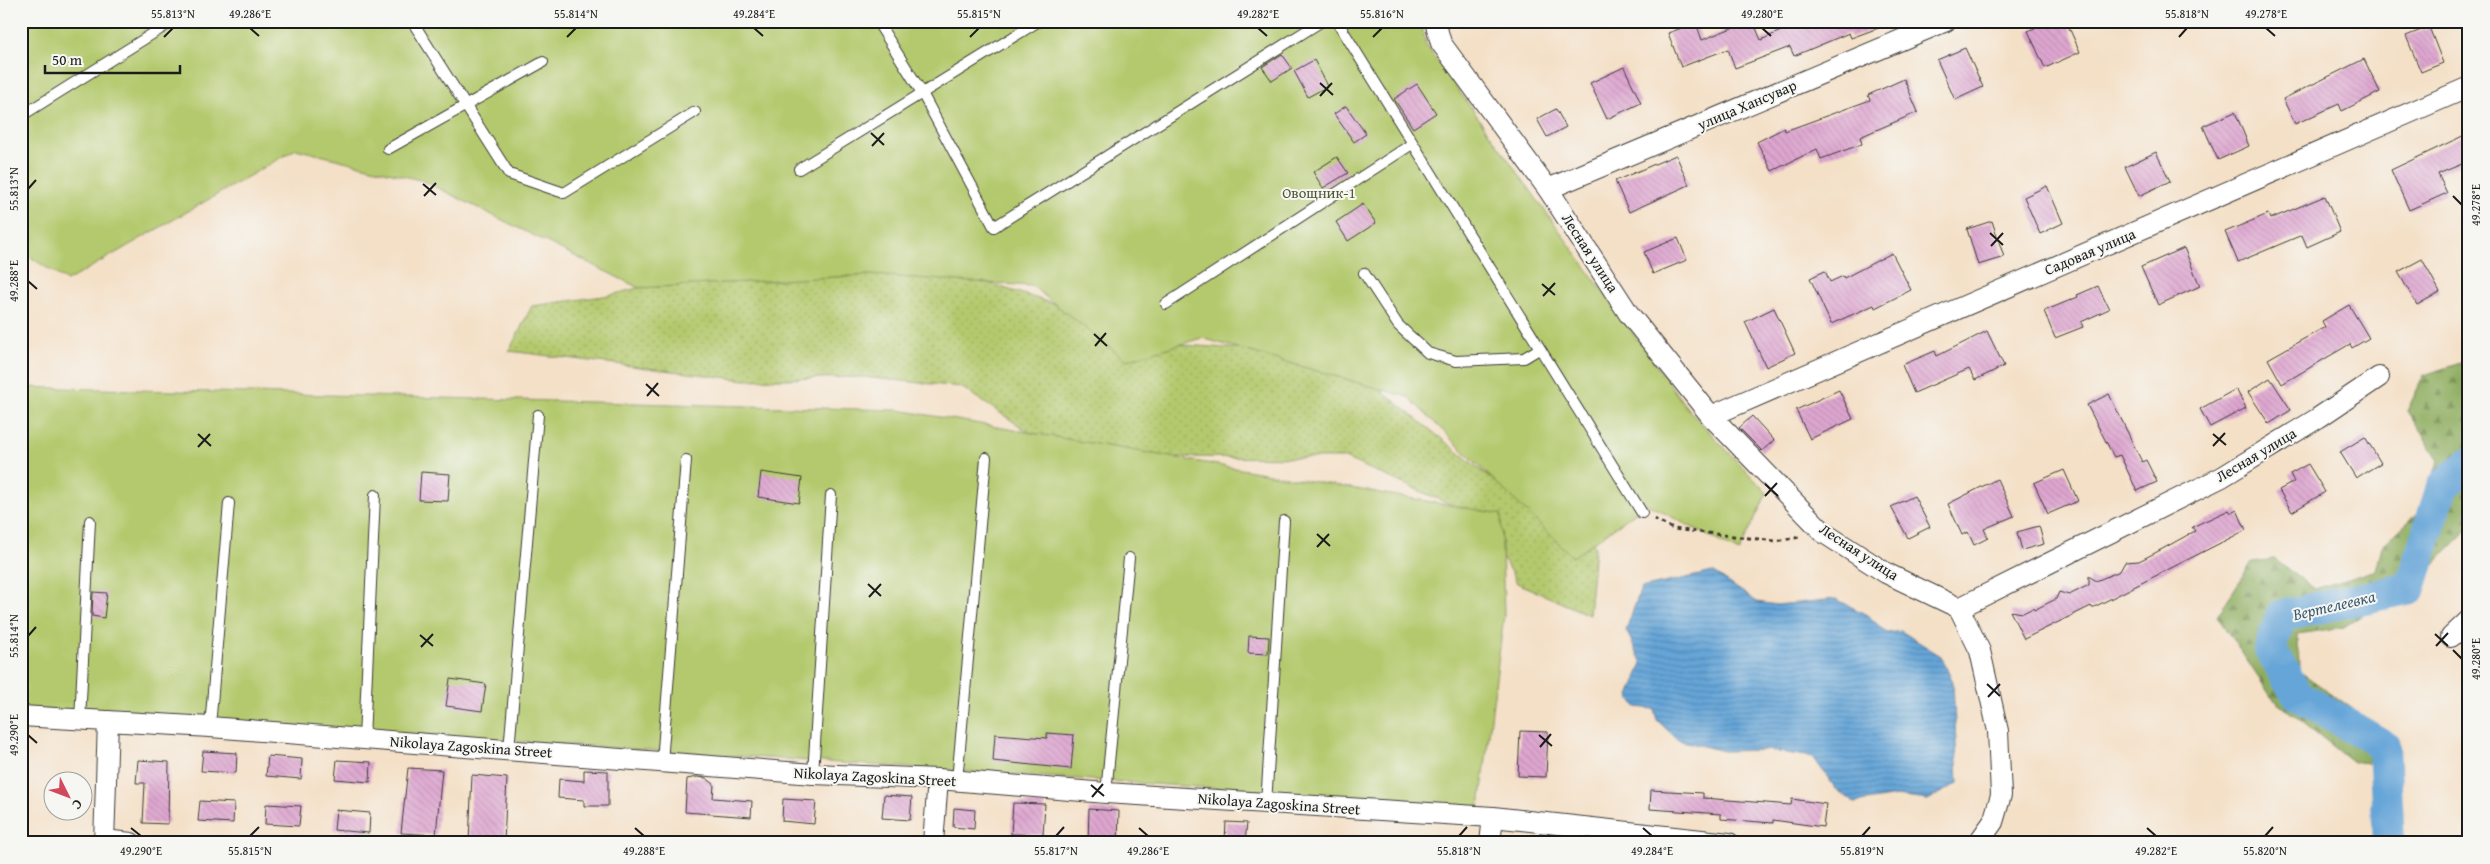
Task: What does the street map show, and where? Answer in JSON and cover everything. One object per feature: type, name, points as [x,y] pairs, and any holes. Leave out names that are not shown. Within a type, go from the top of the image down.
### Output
[{"type":"street","name":"Лесная улица","points":[[1434,21],[1441,44],[1548,189],[1629,314],[1712,416],[1824,533],[1886,573],[1959,608],[2222,477],[2318,418],[2379,377]]},
{"type":"street","name":"улица Хансувар","points":[[1548,189],[1946,21]]},
{"type":"street","name":"Садовая улица","points":[[1712,416],[2469,87]]},
{"type":"street","points":[[1959,608],[1980,651],[1998,731],[2001,795],[1993,822],[1978,843]]},
{"type":"street","points":[[2451,637],[2469,620]]},
{"type":"street","name":"Nikolaya Zagoskina Street","points":[[21,716],[210,727],[813,774],[948,780],[1266,804],[1493,817],[1729,843]]},
{"type":"street","points":[[108,721],[104,842],[131,843]]},
{"type":"street","points":[[933,843],[948,780]]},
{"type":"street","points":[[1490,843],[1493,817]]},
{"type":"lane","points":[[21,116],[173,21]]},
{"type":"lane","points":[[412,21],[509,174],[564,192],[695,112]]},
{"type":"lane","points":[[877,21],[922,93],[994,227],[1322,21]]},
{"type":"lane","points":[[799,168],[1039,21]]},
{"type":"lane","points":[[1337,21],[1642,513]]},
{"type":"lane","points":[[388,149],[544,62]]},
{"type":"lane","points":[[1166,304],[1412,144]]},
{"type":"lane","points":[[1364,273],[1398,325],[1428,352],[1456,361],[1524,358],[1539,349]]},
{"type":"lane","points":[[509,750],[538,415]]},
{"type":"lane","points":[[948,780],[986,458]]},
{"type":"lane","points":[[662,762],[686,460]]},
{"type":"lane","points":[[364,739],[375,495]]},
{"type":"lane","points":[[813,774],[831,495]]},
{"type":"lane","points":[[210,727],[229,503]]},
{"type":"lane","points":[[80,720],[90,521]]},
{"type":"lane","points":[[1266,804],[1284,521]]},
{"type":"lane","points":[[1106,793],[1130,558]]},
{"type":"path","points":[[1642,513],[1673,530],[1775,541],[1824,533]]},
{"type":"green space","name":"Овощник-1","points":[[21,21],[1421,21],[1426,45],[1686,407],[1767,493],[1739,552],[1647,504],[1573,557],[1408,397],[1202,338],[1126,360],[1032,286],[870,275],[639,288],[424,181],[296,149],[67,281],[21,251]]},
{"type":"green space","points":[[915,260],[1184,345],[1338,356],[1512,495],[1571,521],[1595,547],[1589,615],[1517,583],[1479,517],[1345,458],[1156,457],[1035,436],[961,387],[862,377],[745,380],[509,351],[532,306],[611,295],[691,274]]},
{"type":"green space","points":[[2469,360],[2469,525],[2466,531],[2427,572],[2344,627],[2298,634],[2299,671],[2353,709],[2374,763],[2353,762],[2272,698],[2217,616],[2252,562],[2274,559],[2315,589],[2376,570],[2382,546],[2420,511],[2439,460],[2407,411],[2424,375]]},
{"type":"green space","points":[[21,387],[899,410],[1501,514],[1504,615],[1480,806],[21,708]]},
{"type":"water","points":[[1713,572],[1757,602],[1777,605],[1836,599],[1867,615],[1887,633],[1901,631],[1941,656],[1953,683],[1958,783],[1928,800],[1896,796],[1855,803],[1836,789],[1813,757],[1766,750],[1724,751],[1678,740],[1657,720],[1654,709],[1636,707],[1629,696],[1642,663],[1626,630],[1641,588]]},
{"type":"building","points":[[1753,21],[1761,40],[1803,21],[1892,21],[1892,23],[1851,38],[1849,33],[1794,56],[1790,47],[1735,68],[1728,49],[1681,67],[1668,33],[1696,23],[1702,40]]},
{"type":"building","points":[[2049,21],[2066,21],[2080,52],[2045,68],[2028,31]]},
{"type":"building","points":[[2429,27],[2443,63],[2421,72],[2406,36]]},
{"type":"building","points":[[1965,48],[1983,87],[1955,100],[1937,60]]},
{"type":"building","points":[[1282,54],[1292,68],[1272,81],[1262,67]]},
{"type":"building","points":[[2364,59],[2380,92],[2342,111],[2339,104],[2295,124],[2283,99]]},
{"type":"building","points":[[1314,60],[1328,86],[1308,97],[1294,71]]},
{"type":"building","points":[[1624,67],[1641,103],[1607,119],[1590,83]]},
{"type":"building","points":[[1904,79],[1918,112],[1860,137],[1862,144],[1821,159],[1817,149],[1772,171],[1757,142],[1784,128],[1785,131],[1870,100],[1868,95]]},
{"type":"building","points":[[1417,84],[1436,113],[1413,128],[1394,99]]},
{"type":"building","points":[[1346,106],[1366,134],[1354,142],[1334,114]]},
{"type":"building","points":[[1556,109],[1566,127],[1547,137],[1537,119]]},
{"type":"building","points":[[2235,112],[2249,146],[2218,160],[2203,126]]},
{"type":"building","points":[[2469,133],[2469,161],[2438,174],[2447,193],[2409,210],[2391,170]]},
{"type":"building","points":[[2156,152],[2170,181],[2139,196],[2125,167]]},
{"type":"building","points":[[1676,155],[1689,185],[1629,212],[1615,181]]},
{"type":"building","points":[[1337,157],[1348,173],[1323,188],[1313,172]]},
{"type":"building","points":[[2047,186],[2063,223],[2040,234],[2024,197]]},
{"type":"building","points":[[2325,196],[2340,232],[2307,247],[2302,235],[2238,262],[2225,232],[2268,214],[2270,219]]},
{"type":"building","points":[[1363,204],[1376,223],[1348,241],[1336,222]]},
{"type":"building","points":[[1992,221],[2004,257],[1978,265],[1967,229]]},
{"type":"building","points":[[1678,238],[1687,260],[1653,274],[1644,252]]},
{"type":"building","points":[[2184,248],[2200,286],[2158,305],[2141,267]]},
{"type":"building","points":[[1892,253],[1911,290],[1875,308],[1874,305],[1831,324],[1810,278],[1825,271],[1830,282],[1843,276],[1844,278]]},
{"type":"building","points":[[2422,259],[2440,292],[2417,305],[2398,272]]},
{"type":"building","points":[[2098,286],[2109,309],[2081,322],[2083,327],[2055,338],[2044,311],[2078,297],[2077,295]]},
{"type":"building","points":[[2349,305],[2369,338],[2352,348],[2350,344],[2282,384],[2268,359],[2325,327],[2322,321]]},
{"type":"building","points":[[1774,308],[1795,353],[1766,367],[1745,322]]},
{"type":"building","points":[[1987,331],[2004,366],[1975,380],[1969,369],[1914,393],[1902,365],[1935,351],[1937,356]]},
{"type":"building","points":[[2270,378],[2291,410],[2269,424],[2248,392]]},
{"type":"building","points":[[2236,389],[2246,408],[2210,427],[2200,409]]},
{"type":"building","points":[[1839,390],[1853,419],[1810,439],[1796,410]]},
{"type":"building","points":[[2109,394],[2142,462],[2146,460],[2157,482],[2137,491],[2120,455],[2114,457],[2087,405]]},
{"type":"building","points":[[1752,416],[1774,440],[1762,451],[1739,428]]},
{"type":"building","points":[[2365,437],[2381,463],[2356,478],[2340,452]]},
{"type":"building","points":[[2308,464],[2325,492],[2292,512],[2279,490],[2294,482],[2290,474]]},
{"type":"building","points":[[2064,470],[2078,501],[2048,514],[2034,483]]},
{"type":"building","points":[[421,472],[450,474],[448,501],[419,500]]},
{"type":"building","points":[[761,472],[802,478],[799,503],[758,497]]},
{"type":"building","points":[[1997,479],[2014,516],[1984,529],[1988,538],[1974,545],[1968,532],[1962,535],[1948,504]]},
{"type":"building","points":[[1914,496],[1930,527],[1908,538],[1891,507]]},
{"type":"building","points":[[2229,510],[2231,513],[2237,510],[2246,530],[2092,608],[2091,606],[2024,639],[2010,611],[2023,613],[2033,608],[2034,610],[2056,599],[2059,592],[2069,595],[2089,585],[2089,576],[2096,581],[2120,571],[2125,562],[2139,561],[2155,553],[2195,531],[2192,527]]},
{"type":"building","points":[[2039,526],[2044,544],[2022,550],[2017,532]]},
{"type":"building","points":[[93,592],[107,593],[104,618],[92,616]]},
{"type":"building","points":[[1249,636],[1269,637],[1268,654],[1248,653]]},
{"type":"building","points":[[450,679],[486,684],[482,711],[446,706]]},
{"type":"building","points":[[1520,731],[1548,732],[1546,777],[1518,776]]},
{"type":"building","points":[[1047,733],[1074,735],[1071,769],[993,761],[995,734],[1047,738]]},
{"type":"building","points":[[203,751],[237,753],[236,773],[201,771]]},
{"type":"building","points":[[268,756],[302,759],[301,779],[266,776]]},
{"type":"building","points":[[138,760],[169,762],[168,824],[143,823],[145,783],[136,783]]},
{"type":"building","points":[[337,760],[371,762],[370,782],[335,779]]},
{"type":"building","points":[[408,768],[442,770],[436,835],[401,833]]},
{"type":"building","points":[[584,770],[608,771],[608,806],[584,806],[584,800],[558,798],[559,779],[584,781]]},
{"type":"building","points":[[472,775],[507,778],[504,843],[469,842]]},
{"type":"building","points":[[706,778],[714,784],[713,798],[752,801],[751,817],[685,812],[687,779]]},
{"type":"building","points":[[1651,790],[1703,793],[1703,798],[1791,805],[1792,799],[1826,804],[1823,827],[1773,820],[1773,823],[1721,819],[1721,814],[1650,809]]},
{"type":"building","points":[[884,795],[912,797],[910,820],[882,818]]},
{"type":"building","points":[[783,799],[816,801],[814,824],[782,821]]},
{"type":"building","points":[[200,801],[234,803],[233,823],[198,821]]},
{"type":"building","points":[[1013,803],[1045,804],[1043,835],[1011,834]]},
{"type":"building","points":[[266,804],[301,806],[299,826],[265,824]]},
{"type":"building","points":[[954,808],[975,810],[974,829],[953,827]]},
{"type":"building","points":[[1089,809],[1119,811],[1118,843],[1088,843]]},
{"type":"building","points":[[336,810],[370,813],[369,833],[334,830]]},
{"type":"building","points":[[1226,822],[1247,823],[1245,842],[1225,841]]},
{"type":"waterway","name":"Вертелеевка","points":[[2389,843],[2384,746],[2297,694],[2270,649],[2281,616],[2410,588],[2442,487],[2469,463]]}]
